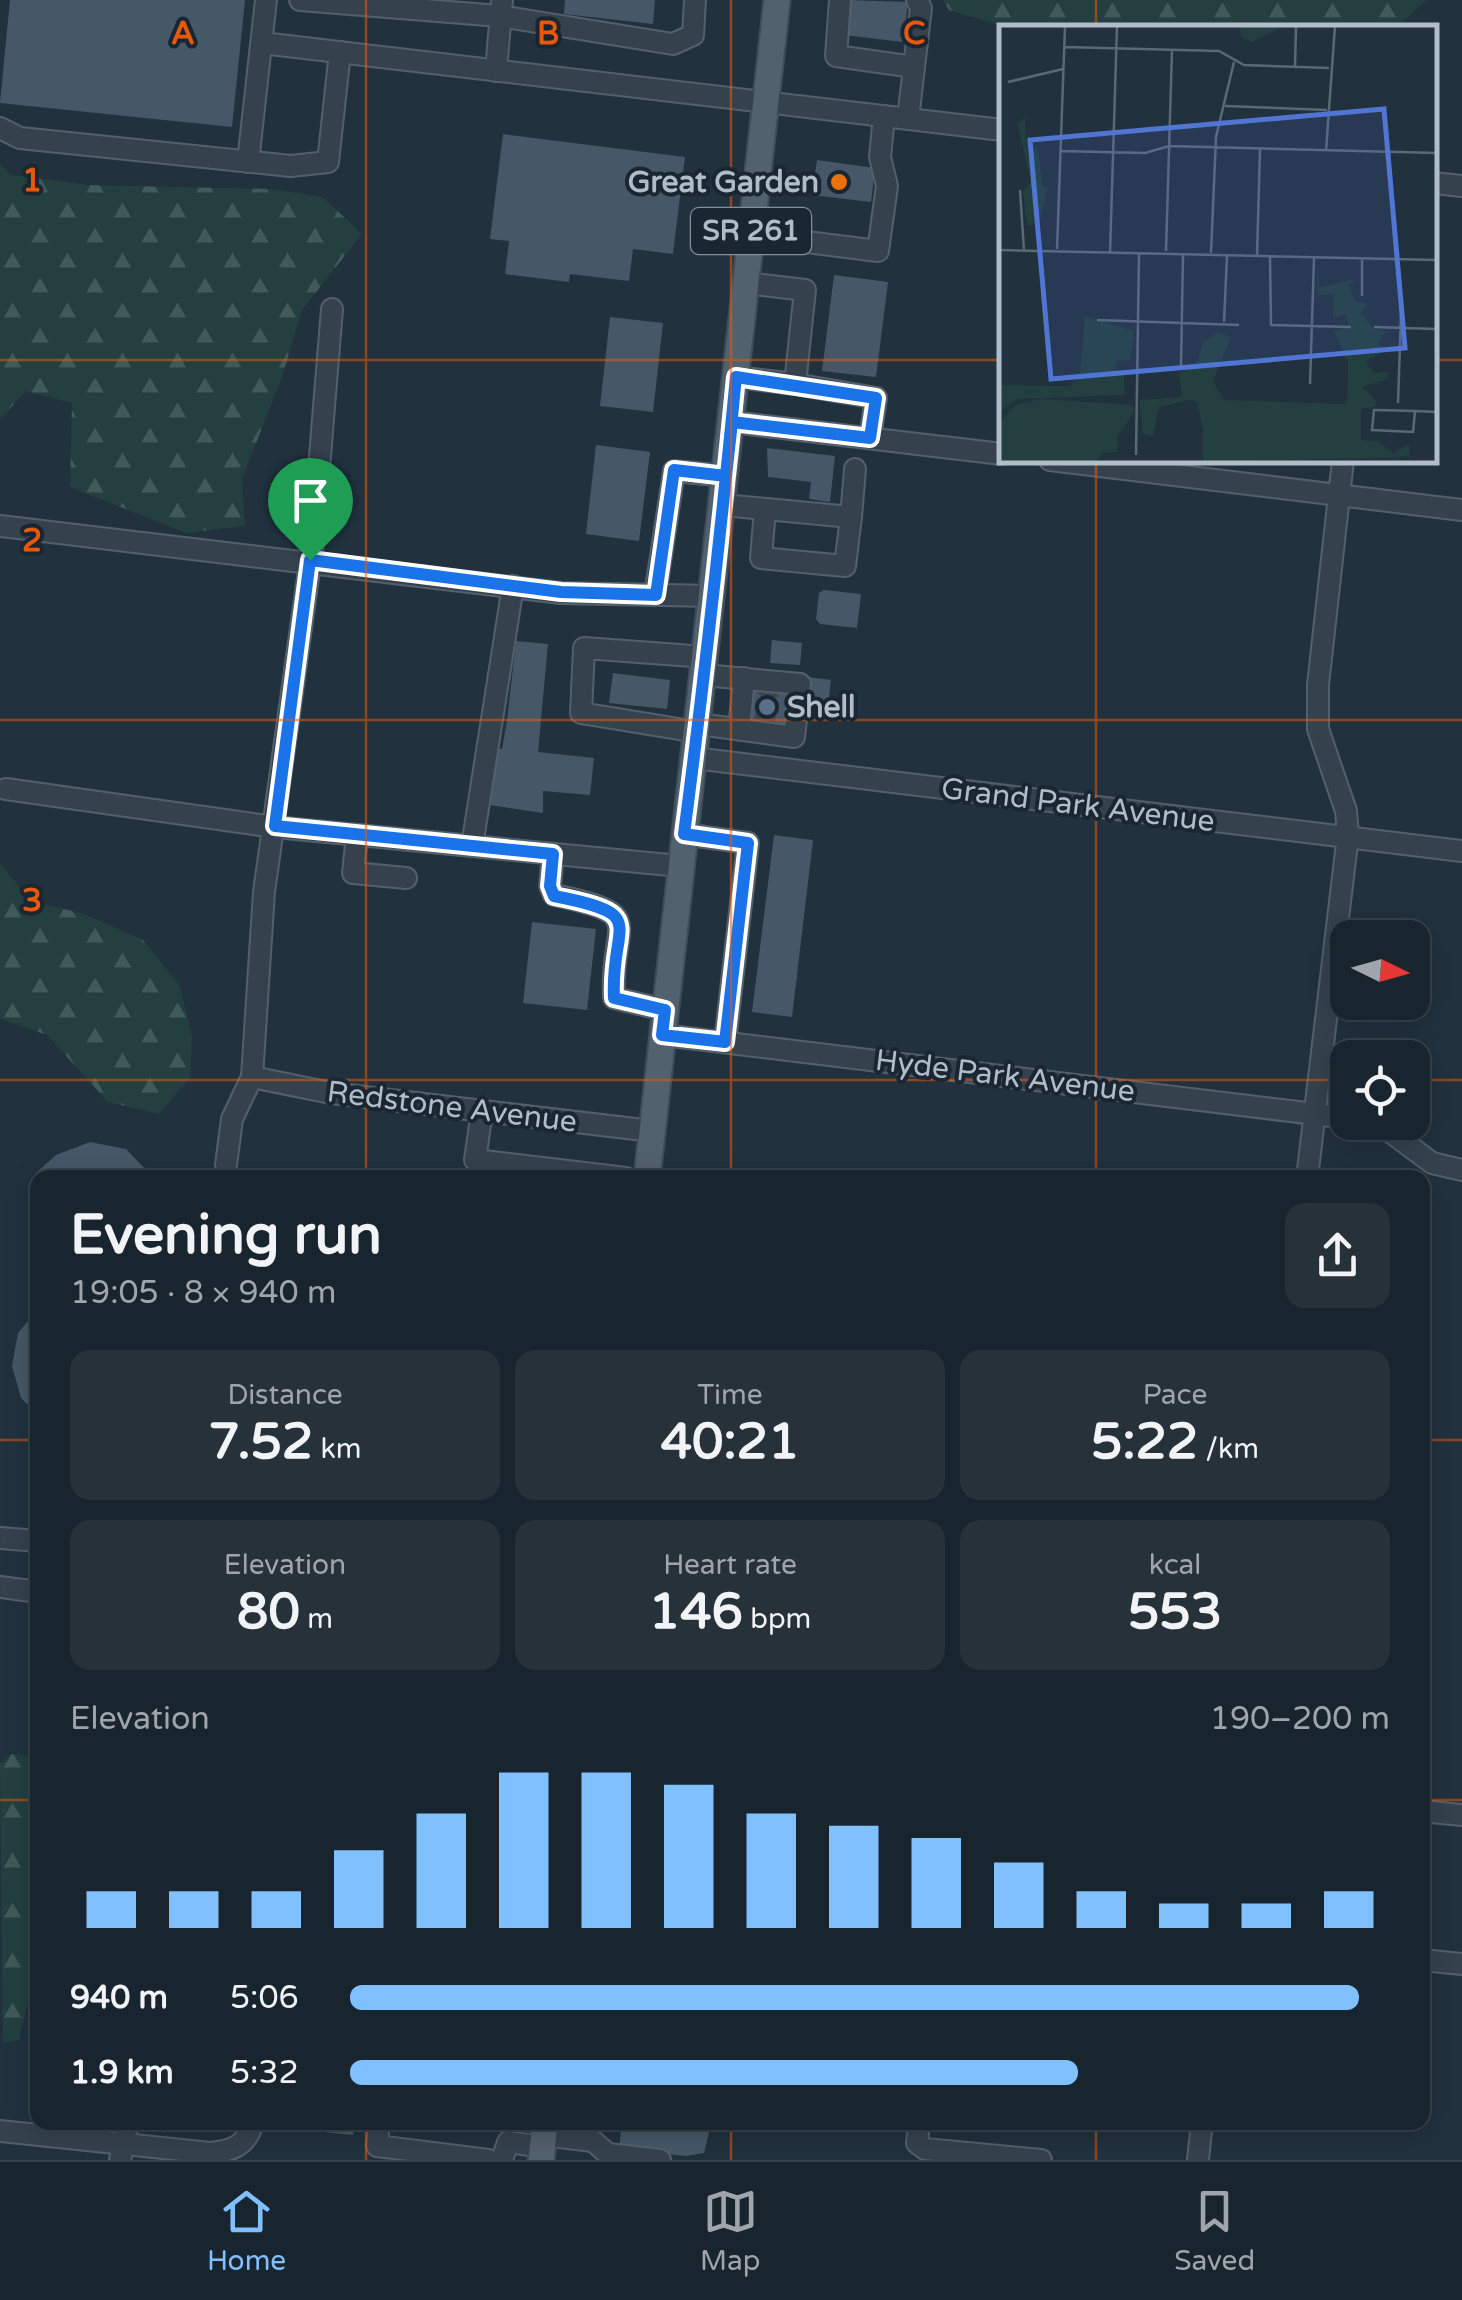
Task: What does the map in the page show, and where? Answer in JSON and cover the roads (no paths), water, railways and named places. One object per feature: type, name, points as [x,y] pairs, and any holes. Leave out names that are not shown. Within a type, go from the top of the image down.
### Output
[{"type":"main road","name":"SR 261","points":[[648,1170],[777,0]]},
{"type":"street","points":[[248,162],[266,0]]},
{"type":"street","points":[[300,0],[501,8],[673,44],[693,35],[695,0]]},
{"type":"street","points":[[840,0],[835,52],[838,58],[914,67]]},
{"type":"street","points":[[908,119],[921,8],[917,0]]},
{"type":"street","points":[[496,72],[501,8]]},
{"type":"street","points":[[262,43],[999,130]]},
{"type":"street","points":[[0,128],[20,138],[248,162],[292,166],[328,162],[340,52]]},
{"type":"street","points":[[751,235],[878,251],[887,186],[880,157],[884,116]]},
{"type":"street","points":[[1437,183],[1462,186]]},
{"type":"street","points":[[746,283],[805,290],[795,384]]},
{"type":"street","points":[[226,1165],[232,1119],[252,1077],[264,892],[310,560],[332,309]]},
{"type":"street","points":[[736,377],[876,398],[870,438]]},
{"type":"street","points":[[732,422],[999,454]]},
{"type":"street","points":[[1066,462],[1462,510]]},
{"type":"street","points":[[1308,1170],[1348,836],[1346,811],[1318,729],[1318,685],[1343,462]]},
{"type":"street","points":[[765,508],[761,558],[844,566],[855,469]]},
{"type":"street","points":[[656,595],[674,470],[726,476]]},
{"type":"street","points":[[723,505],[851,516]]},
{"type":"street","points":[[0,526],[513,586],[712,596]]},
{"type":"street","points":[[472,846],[513,586]]},
{"type":"street","points":[[584,648],[705,666],[769,684],[800,684],[794,737],[581,713],[584,648]]},
{"type":"street","points":[[744,678],[761,732],[781,768]]},
{"type":"street","points":[[750,765],[761,732]]},
{"type":"street","name":"Grand Park Avenue","points":[[694,758],[1462,851]]},
{"type":"street","points":[[6,790],[275,826],[680,866]]},
{"type":"street","points":[[684,834],[748,843],[725,1042]]},
{"type":"street","points":[[357,835],[353,873],[406,878]]},
{"type":"street","name":"Hyde Park Avenue","points":[[553,854],[550,886],[554,896],[605,905],[615,914],[620,929],[614,998],[664,1023],[725,1042],[1330,1115]]},
{"type":"street","name":"Redstone Avenue","points":[[252,1077],[330,1094],[652,1131]]},
{"type":"street","points":[[482,1111],[475,1160],[559,1170]]},
{"type":"street","points":[[1401,1140],[1432,1163],[1462,1170]]},
{"type":"street","points":[[0,1538],[30,1540]]},
{"type":"street","points":[[0,1587],[30,1591]]},
{"type":"street","points":[[1430,1812],[1462,1814]]},
{"type":"street","points":[[1430,1961],[1462,1964]]},
{"type":"street","points":[[0,2131],[210,2152],[230,2151],[242,2144],[249,2130]]},
{"type":"street","points":[[378,2130],[377,2146],[488,2160]]},
{"type":"street","points":[[918,2130],[917,2144],[925,2149],[1041,2160]]},
{"type":"street","points":[[1198,2160],[1201,2130]]},
{"type":"street","points":[[507,2142],[594,2141],[608,2154],[660,2160]]},
{"type":"tunnel","points":[[764,726],[769,687]]},
{"type":"place","name":"Great Garden","points":[[839,182]]},
{"type":"place","name":"Shell","points":[[767,707]]}]
